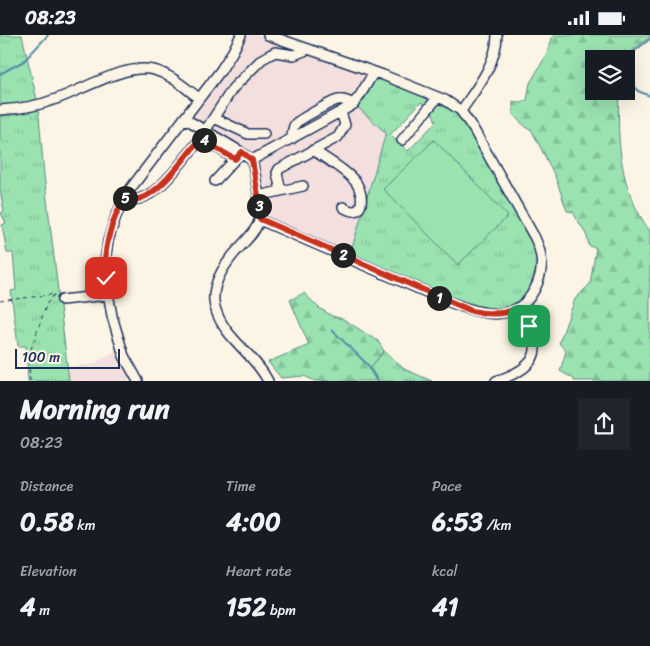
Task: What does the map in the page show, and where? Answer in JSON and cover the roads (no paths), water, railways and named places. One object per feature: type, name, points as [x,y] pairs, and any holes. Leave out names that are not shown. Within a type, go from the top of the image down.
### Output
[{"type":"street","points":[[138,381],[120,348],[104,269],[105,256],[116,216],[125,197],[233,51],[241,35]]},
{"type":"street","points":[[260,219],[472,311],[494,313],[520,308],[529,299],[537,286],[542,272],[542,253],[535,238],[496,167],[461,111],[438,97],[374,72],[268,35]]},
{"type":"street","points":[[461,111],[492,59],[497,45],[497,35]]},
{"type":"street","points":[[205,131],[233,87],[262,59],[275,53],[284,52],[294,55],[309,49]]},
{"type":"street","points":[[0,110],[19,108],[56,99],[125,72],[141,69],[153,70],[166,75],[199,98]]},
{"type":"street","points":[[125,197],[134,200],[156,190],[198,142],[202,140],[252,160],[354,104],[374,72]]},
{"type":"street","points":[[402,140],[438,97]]},
{"type":"street","points":[[292,139],[296,123],[324,107],[338,100],[354,104]]},
{"type":"street","points":[[281,191],[277,173],[278,169],[340,135],[344,125],[341,112]]},
{"type":"street","points":[[184,118],[238,155]]},
{"type":"street","points":[[214,118],[248,134],[264,134]]},
{"type":"street","points":[[313,150],[349,176],[361,193],[362,203],[360,208],[356,211],[350,211],[343,207]]},
{"type":"street","points":[[215,181],[238,155]]},
{"type":"street","points":[[252,160],[260,219],[251,235],[223,271],[216,284],[214,304],[222,323],[255,362],[268,381]]},
{"type":"street","points":[[258,196],[303,186]]},
{"type":"street","points":[[62,300],[108,295]]},
{"type":"street","points":[[496,381],[521,371],[530,363],[534,355],[536,346],[534,337],[520,308]]},
{"type":"waterway","points":[[0,74],[24,61],[48,35]]},
{"type":"waterway","points":[[635,51],[650,39]]},
{"type":"waterway","points":[[635,88],[638,91],[650,96]]},
{"type":"waterway","points":[[332,330],[368,365],[378,381]]}]
